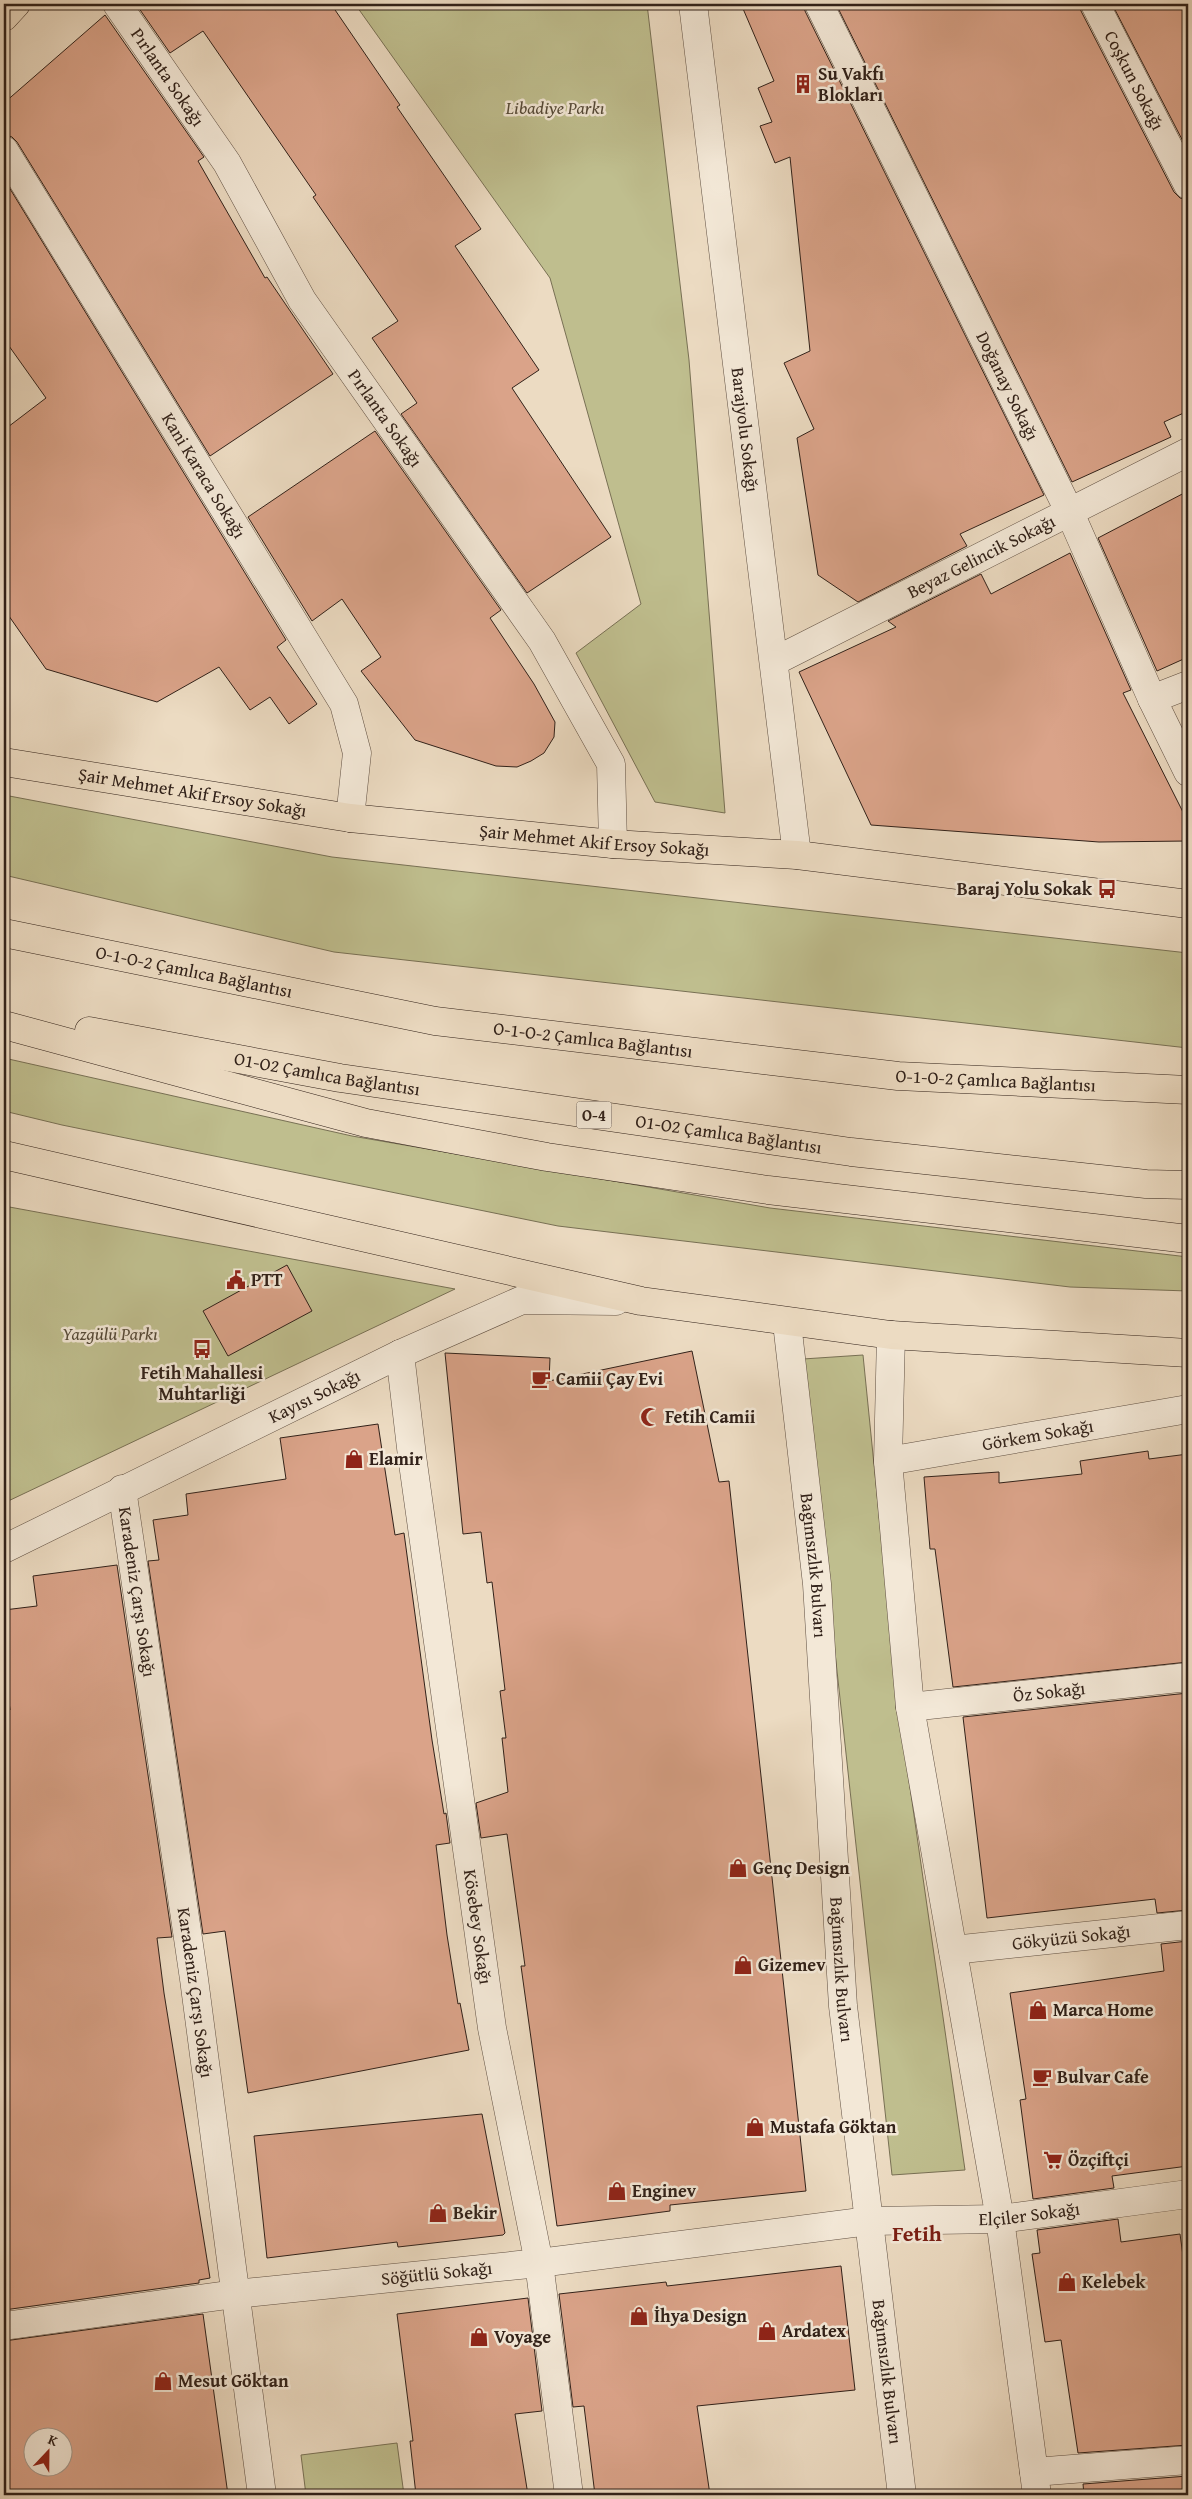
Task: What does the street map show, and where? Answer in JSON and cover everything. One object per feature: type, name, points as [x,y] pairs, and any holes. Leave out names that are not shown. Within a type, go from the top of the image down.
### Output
[{"type":"main road","points":[[4,17],[16,4]]},
{"type":"main road","name":"Şair Mehmet Akif Ersoy Sokağı","points":[[4,762],[350,818],[613,844],[797,855],[1188,904]]},
{"type":"main road","name":"O-1-O-2 Çamlıca Bağlantısı","points":[[4,933],[435,1021],[898,1076],[1188,1090]]},
{"type":"main road","name":"O1-O2 Çamlıca Bağlantısı","points":[[4,1015],[350,1080],[851,1152],[1146,1184],[1188,1185]]},
{"type":"main road","points":[[4,1025],[366,1123],[547,1157],[768,1190],[1188,1239]]},
{"type":"main road","points":[[4,1154],[641,1301],[787,1323],[891,1336],[1188,1354]]},
{"type":"street","name":"Pırlanta Sokağı","points":[[117,4],[226,163],[302,300],[542,641],[612,764],[613,844]]},
{"type":"street","name":"Barajyolu Sokağı","points":[[693,4],[775,661],[797,855]]},
{"type":"street","name":"Doğanay Sokağı","points":[[819,4],[1070,513],[1152,699],[1188,772]]},
{"type":"street","name":"Coşkun Sokağı","points":[[1095,4],[1188,185]]},
{"type":"street","name":"Kani Karaca Sokağı","points":[[4,150],[344,704],[357,753],[350,818]]},
{"type":"street","name":"Beyaz Gelincik Sokağı","points":[[775,661],[1188,452]]},
{"type":"street","points":[[1152,699],[1188,684]]},
{"type":"street","name":"Kayısı Sokağı","points":[[4,1549],[400,1354],[522,1300],[641,1301]]},
{"type":"street","name":"Bağımsızlık Bulvarı","points":[[787,1323],[818,1584],[843,2006],[902,2495]]},
{"type":"street","points":[[891,1336],[888,1460],[910,1706],[1000,2219],[1035,2484],[1188,2460]]},
{"type":"street","name":"Kösebey Sokağı","points":[[400,1354],[412,1456],[492,2028],[539,2262],[569,2495]]},
{"type":"street","name":"Görkem Sokağı","points":[[888,1460],[1188,1409]]},
{"type":"street","name":"Karadeniz Çarşı Sokağı","points":[[122,1490],[194,1979],[262,2495]]},
{"type":"street","name":"Öz Sokağı","points":[[910,1706],[1188,1677]]},
{"type":"street","name":"Gökyüzü Sokağı","points":[[953,1950],[1188,1925]]},
{"type":"street","name":"Elçiler Sokağı","points":[[869,2221],[1000,2219],[1188,2194]]},
{"type":"street","name":"Söğütlü Sokağı","points":[[4,2326],[235,2294],[539,2262],[869,2221]]},
{"type":"green space","name":"Libadiye Parkı","points":[[355,4],[647,4],[689,360],[725,813],[655,802],[576,653],[641,604],[550,278]]},
{"type":"green space","points":[[4,795],[332,857],[1188,953],[1188,1048],[334,952],[4,875]]},
{"type":"green space","points":[[4,1058],[352,1136],[770,1208],[1188,1257],[1188,1291],[1070,1287],[558,1226],[62,1125],[4,1111]]},
{"type":"green space","name":"Yazgülü Parkı","points":[[4,1206],[455,1289],[4,1503]]},
{"type":"green space","points":[[863,1355],[898,1704],[965,2170],[892,2175],[803,1359]]},
{"type":"green space","points":[[397,2443],[404,2495],[306,2495],[301,2455]]},
{"type":"building","points":[[136,4],[331,4],[400,105],[397,107],[481,229],[455,246],[539,370],[512,388],[611,537],[527,593],[401,414],[417,403],[372,338],[398,321],[313,197],[316,195],[203,31],[170,53]]},
{"type":"building","points":[[741,4],[804,4],[805,11],[1044,495],[960,534],[967,546],[858,602],[818,575],[797,438],[814,429],[784,363],[810,351],[790,157],[775,163],[760,126],[772,122],[758,88],[774,81]]},
{"type":"building","points":[[836,4],[1079,4],[1174,192],[1180,198],[1188,200],[1188,411],[1164,422],[1171,437],[1072,482]]},
{"type":"building","points":[[1112,4],[1188,4],[1188,151]]},
{"type":"building","points":[[105,15],[204,157],[198,161],[265,278],[267,277],[333,374],[210,456],[17,142],[12,137],[4,134],[4,103]]},
{"type":"building","points":[[4,179],[286,640],[277,647],[317,704],[289,724],[270,697],[250,710],[219,667],[157,702],[46,669],[4,609],[4,430],[46,398],[4,339]]},
{"type":"building","points":[[375,431],[501,610],[490,618],[534,684],[555,722],[554,737],[544,753],[531,761],[517,767],[496,766],[415,740],[361,671],[381,657],[342,599],[312,621],[248,517]]},
{"type":"building","points":[[1188,491],[1188,657],[1157,671],[1098,538]]},
{"type":"building","points":[[1070,553],[1131,690],[1123,693],[1188,822],[1188,841],[1099,842],[871,825],[799,672],[896,627],[888,621],[981,574],[991,594]]},
{"type":"building","points":[[287,1265],[312,1311],[228,1356],[203,1311]]},
{"type":"building","points":[[692,1351],[719,1482],[729,1481],[806,2191],[670,2205],[670,2211],[557,2226],[521,1966],[525,1966],[507,1834],[481,1838],[476,1803],[508,1792],[502,1738],[506,1738],[500,1691],[505,1690],[492,1582],[487,1583],[481,1532],[463,1534],[445,1353],[550,1358],[549,1381]]},
{"type":"building","points":[[378,1424],[395,1535],[404,1533],[432,1740],[444,1814],[446,1813],[450,1843],[436,1845],[458,2004],[460,2003],[469,2050],[248,2093],[225,1931],[203,1934],[148,1561],[159,1560],[153,1520],[188,1515],[186,1494],[286,1479],[280,1438]]},
{"type":"building","points":[[1148,1451],[1149,1459],[1188,1454],[1188,1662],[953,1687],[935,1549],[930,1549],[924,1477],[999,1472],[999,1483],[1082,1474],[1080,1461]]},
{"type":"building","points":[[117,1565],[172,1937],[157,1938],[164,1993],[210,2278],[199,2280],[199,2283],[4,2310],[4,1711],[10,1710],[4,1656],[4,1610],[37,1606],[33,1576]]},
{"type":"building","points":[[1188,1693],[1188,1910],[1157,1913],[1155,1899],[987,1918],[963,1717]]},
{"type":"building","points":[[1188,1941],[1188,2166],[1112,2176],[1114,2188],[1033,2199],[1020,2100],[1026,2099],[1010,1993],[1164,1971],[1161,1944]]},
{"type":"building","points":[[482,2114],[505,2233],[503,2235],[398,2247],[397,2242],[267,2258],[254,2136]]},
{"type":"building","points":[[1118,2219],[1121,2242],[1180,2234],[1188,2292],[1188,2445],[1078,2453],[1061,2340],[1045,2342],[1032,2254],[1040,2253],[1037,2230]]},
{"type":"building","points":[[841,2266],[855,2390],[697,2406],[710,2495],[595,2495],[584,2406],[573,2407],[559,2294],[666,2282],[667,2286]]},
{"type":"building","points":[[528,2298],[542,2411],[515,2414],[528,2495],[416,2495],[410,2441],[413,2441],[397,2314]]},
{"type":"building","points":[[203,2314],[228,2495],[4,2495],[4,2341]]},
{"type":"building","points":[[1188,2476],[1188,2495],[1084,2495],[1083,2484]]},
{"type":"place","name":"Su Vakfı Blokları","points":[[803,84]]},
{"type":"place","name":"Baraj Yolu Sokak","points":[[1107,889]]},
{"type":"place","name":"PTT","points":[[236,1280]]},
{"type":"place","name":"Fetih Mahallesi Muhtarliği","points":[[202,1349]]},
{"type":"place","name":"Camii Çay Evi","points":[[541,1379]]},
{"type":"place","name":"Fetih Camii","points":[[650,1417]]},
{"type":"place","name":"Elamir","points":[[354,1459]]},
{"type":"place","name":"Genç Design","points":[[738,1868]]},
{"type":"place","name":"Gizemev","points":[[743,1965]]},
{"type":"place","name":"Marca Home","points":[[1038,2010]]},
{"type":"place","name":"Bulvar Cafe","points":[[1042,2077]]},
{"type":"place","name":"Mustafa Göktan","points":[[755,2127]]},
{"type":"place","name":"Özçiftçi","points":[[1053,2160]]},
{"type":"place","name":"Enginev","points":[[617,2191]]},
{"type":"place","name":"Bekir","points":[[438,2213]]},
{"type":"place","name":"Kelebek","points":[[1067,2282]]},
{"type":"place","name":"İhya Design","points":[[639,2316]]},
{"type":"place","name":"Ardatex","points":[[767,2331]]},
{"type":"place","name":"Voyage","points":[[479,2337]]},
{"type":"place","name":"Mesut Göktan","points":[[163,2381]]},
{"type":"district","name":"Fetih","points":[[917,2233]]}]
